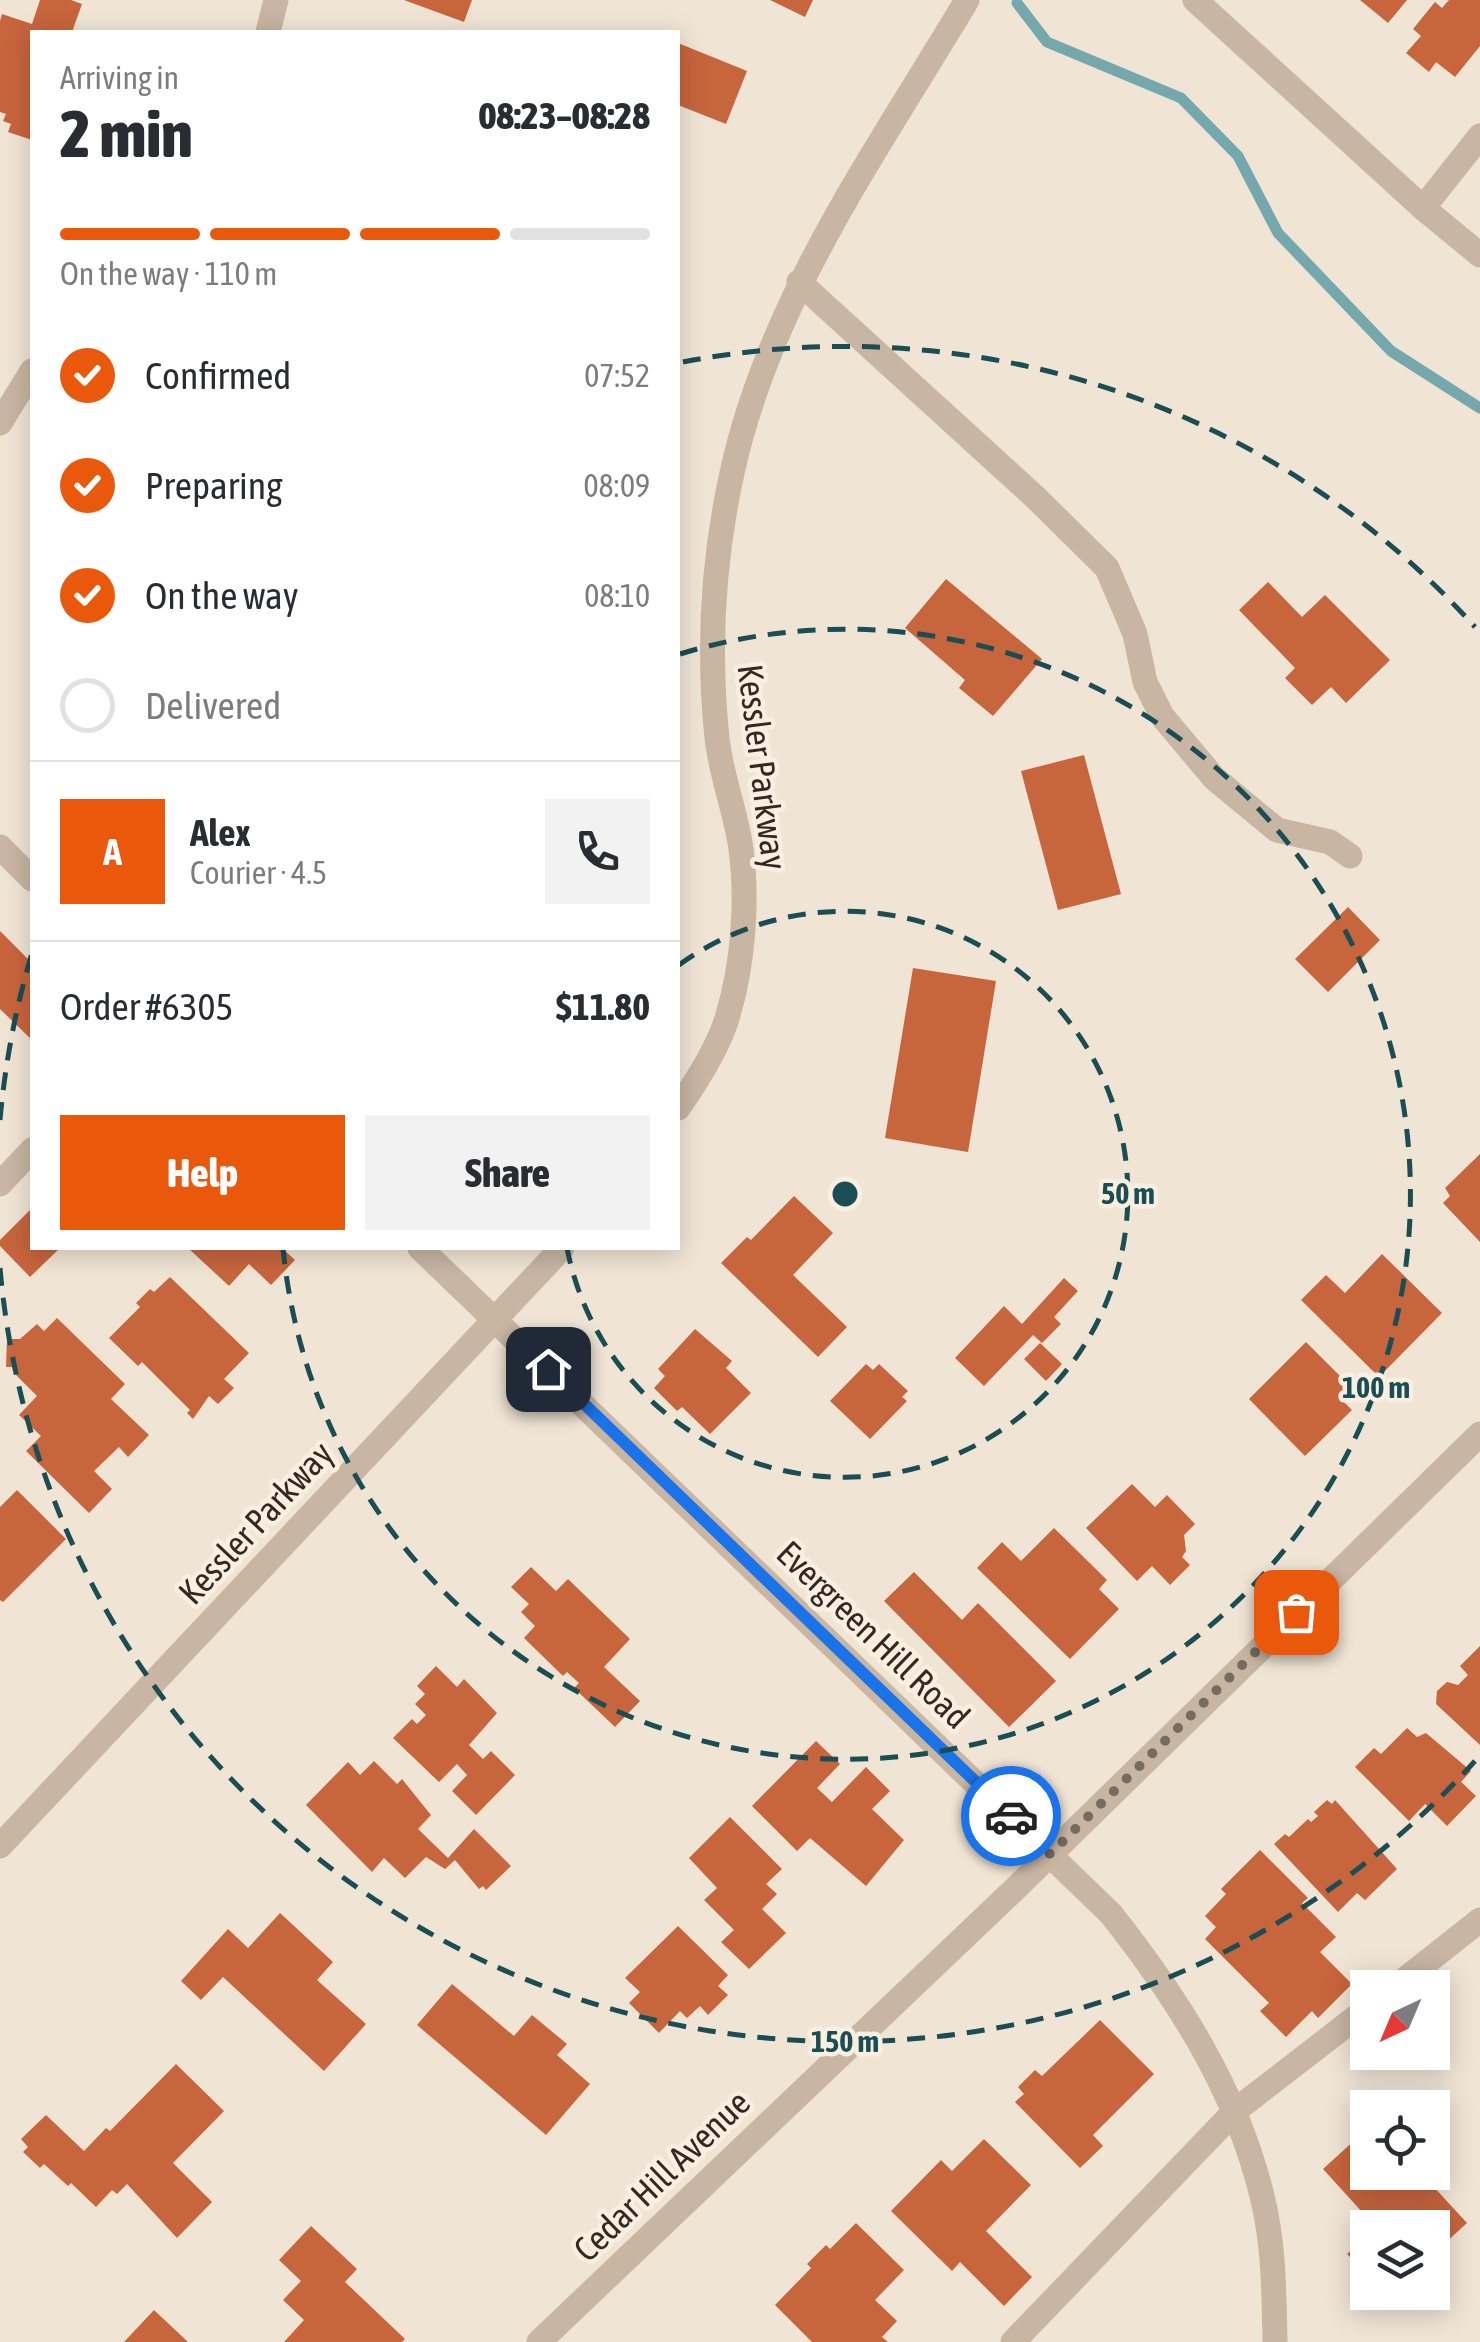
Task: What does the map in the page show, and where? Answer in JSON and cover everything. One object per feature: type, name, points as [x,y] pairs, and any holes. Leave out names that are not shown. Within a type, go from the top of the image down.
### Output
[{"type":"street","points":[[268,30],[276,0]]},
{"type":"street","name":"Kessler Parkway","points":[[680,1105],[728,1017],[742,932],[742,850],[717,742],[712,658],[719,558],[732,474],[758,380],[799,282],[967,0]]},
{"type":"street","points":[[1196,0],[1423,208],[1480,255]]},
{"type":"street","points":[[1423,208],[1480,136]]},
{"type":"street","points":[[799,282],[1036,497],[1107,568],[1136,634],[1145,682],[1162,716],[1214,778],[1277,830],[1330,842],[1350,856]]},
{"type":"street","points":[[0,423],[30,373]]},
{"type":"street","points":[[0,848],[30,877]]},
{"type":"street","points":[[0,1184],[30,1152]]},
{"type":"street","name":"Evergreen Hill Road","points":[[422,1250],[1050,1854],[1111,1914],[1159,1974],[1236,2110],[1263,2199],[1274,2292],[1275,2342]]},
{"type":"street","name":"Kessler Parkway","points":[[0,1846],[560,1250]]},
{"type":"street","name":"Cedar Hill Avenue","points":[[539,2342],[1050,1854],[1480,1434]]},
{"type":"street","points":[[1417,1970],[1480,1920]]},
{"type":"street","points":[[1013,2342],[1236,2110],[1350,2022]]},
{"type":"building","points":[[40,0],[82,4],[73,30],[30,30],[30,139],[8,132],[11,124],[3,121],[6,114],[0,112],[0,21],[2,14],[32,24]]},
{"type":"building","points":[[404,0],[472,0],[464,22]]},
{"type":"building","points":[[770,0],[813,0],[805,17]]},
{"type":"building","points":[[1360,0],[1407,0],[1388,23]]},
{"type":"building","points":[[1449,0],[1480,0],[1480,46],[1455,77],[1436,62],[1429,72],[1406,53],[1421,36],[1413,29],[1435,2],[1442,8]]},
{"type":"building","points":[[680,44],[747,71],[726,124],[680,106]]},
{"type":"building","points":[[946,579],[1042,659],[993,716],[959,688],[965,680],[905,628]]},
{"type":"building","points":[[1268,582],[1302,617],[1325,595],[1390,660],[1346,703],[1331,687],[1312,705],[1285,678],[1295,668],[1239,610]]},
{"type":"building","points":[[1084,755],[1121,894],[1058,910],[1021,771]]},
{"type":"building","points":[[1348,907],[1380,940],[1328,992],[1295,959]]},
{"type":"building","points":[[0,931],[30,961],[30,1038],[0,1009]]},
{"type":"building","points":[[913,968],[996,981],[968,1152],[885,1138]]},
{"type":"building","points":[[1480,1154],[1480,1242],[1443,1203],[1450,1196],[1445,1188]]},
{"type":"building","points":[[794,1196],[833,1233],[793,1275],[847,1327],[818,1357],[721,1263],[747,1237],[751,1240]]},
{"type":"building","points":[[30,1210],[30,1250],[58,1250],[30,1277],[0,1246],[0,1240]]},
{"type":"building","points":[[190,1250],[284,1250],[295,1260],[271,1285],[249,1264],[229,1286]]},
{"type":"building","points":[[1382,1254],[1442,1313],[1379,1377],[1301,1300],[1326,1275],[1345,1293]]},
{"type":"building","points":[[170,1277],[249,1353],[224,1379],[234,1388],[218,1404],[209,1396],[193,1419],[187,1413],[190,1410],[142,1362],[138,1366],[109,1338],[140,1307],[136,1303],[150,1289],[154,1292]]},
{"type":"building","points":[[1064,1278],[1078,1291],[1054,1317],[1061,1324],[1042,1343],[1033,1335],[984,1386],[955,1358],[1004,1306],[1022,1324]]},
{"type":"building","points":[[57,1318],[125,1384],[111,1399],[149,1435],[128,1457],[119,1447],[94,1471],[112,1489],[89,1513],[26,1451],[41,1436],[19,1415],[37,1396],[15,1374],[18,1371],[14,1367],[6,1367],[7,1339],[20,1339],[37,1324],[44,1331]]},
{"type":"building","points":[[695,1329],[732,1361],[726,1368],[751,1393],[710,1434],[682,1407],[677,1411],[654,1388],[665,1376],[658,1369]]},
{"type":"building","points":[[1306,1342],[1353,1389],[1342,1400],[1352,1410],[1305,1456],[1249,1399]]},
{"type":"building","points":[[1040,1343],[1062,1364],[1046,1381],[1024,1359]]},
{"type":"building","points":[[866,1364],[873,1370],[879,1364],[908,1391],[902,1397],[907,1401],[870,1439],[830,1401]]},
{"type":"building","points":[[1132,1484],[1155,1507],[1167,1495],[1195,1524],[1184,1535],[1186,1551],[1182,1557],[1190,1565],[1170,1585],[1152,1566],[1137,1581],[1086,1528]]},
{"type":"building","points":[[17,1490],[66,1539],[3,1602],[0,1507]]},
{"type":"building","points":[[1054,1528],[1107,1580],[1099,1589],[1119,1609],[1070,1659],[977,1568],[1002,1542],[1021,1561]]},
{"type":"building","points":[[531,1567],[556,1591],[568,1579],[630,1639],[604,1667],[640,1701],[615,1727],[574,1688],[579,1683],[567,1672],[563,1676],[524,1638],[535,1626],[521,1612],[529,1604],[511,1587]]},
{"type":"building","points":[[914,1572],[962,1620],[978,1603],[1056,1681],[1009,1727],[884,1601]]},
{"type":"building","points":[[1480,1646],[1480,1745],[1436,1704],[1437,1691],[1447,1682],[1458,1685],[1468,1675],[1460,1666]]},
{"type":"building","points":[[436,1666],[457,1687],[464,1679],[497,1713],[469,1745],[483,1759],[491,1751],[515,1775],[476,1815],[452,1791],[467,1775],[457,1764],[439,1782],[393,1738],[412,1719],[417,1724],[426,1715],[415,1704],[425,1694],[417,1686]]},
{"type":"building","points":[[1407,1728],[1417,1737],[1426,1733],[1471,1771],[1461,1782],[1476,1796],[1447,1826],[1425,1804],[1409,1821],[1355,1767],[1374,1748],[1381,1754]]},
{"type":"building","points":[[816,1741],[840,1764],[817,1788],[832,1802],[866,1767],[890,1791],[872,1809],[904,1840],[866,1886],[810,1838],[797,1851],[752,1806]]},
{"type":"building","points":[[374,1761],[397,1784],[402,1779],[431,1815],[418,1829],[448,1858],[474,1829],[511,1866],[486,1890],[483,1886],[479,1889],[455,1860],[445,1869],[426,1857],[405,1878],[384,1858],[372,1872],[306,1805],[348,1762],[360,1775]]},
{"type":"building","points":[[1327,1800],[1332,1804],[1335,1800],[1397,1869],[1365,1900],[1357,1893],[1338,1912],[1274,1844],[1285,1834],[1289,1837],[1308,1819],[1311,1822],[1318,1816],[1314,1812]]},
{"type":"building","points":[[730,1817],[782,1869],[766,1884],[777,1894],[762,1909],[786,1933],[749,1969],[721,1942],[734,1930],[704,1900],[717,1888],[689,1858]]},
{"type":"building","points":[[1260,1850],[1308,1898],[1302,1903],[1336,1937],[1320,1952],[1350,1986],[1318,2018],[1312,2011],[1286,2037],[1260,2011],[1269,2003],[1205,1939],[1216,1927],[1205,1916],[1226,1894],[1221,1889]]},
{"type":"building","points":[[280,1913],[333,1962],[317,1980],[366,2024],[324,2071],[223,1977],[201,2000],[181,1981],[228,1929],[248,1948]]},
{"type":"building","points":[[678,1926],[728,1975],[718,1986],[728,1995],[708,2015],[700,2006],[687,2018],[680,2011],[659,2033],[629,2003],[640,1992],[625,1978]]},
{"type":"building","points":[[452,1984],[514,2036],[532,2015],[567,2044],[557,2055],[590,2084],[546,2135],[417,2025]]},
{"type":"building","points":[[1100,2020],[1154,2074],[1093,2135],[1103,2146],[1080,2168],[1015,2102],[1024,2094],[1018,2087],[1035,2070],[1042,2076]]},
{"type":"building","points":[[176,2064],[224,2111],[173,2163],[212,2202],[177,2238],[127,2184],[117,2194],[112,2190],[96,2207],[71,2183],[68,2186],[44,2164],[40,2168],[23,2152],[28,2147],[21,2139],[46,2115],[84,2151],[106,2128],[110,2131]]},
{"type":"building","points":[[984,2139],[1031,2185],[986,2231],[1032,2277],[1004,2306],[960,2262],[952,2271],[891,2211],[941,2160],[952,2171]]},
{"type":"building","points":[[1350,2144],[1350,2190],[1437,2190],[1467,2223],[1450,2239],[1450,2210],[1360,2210],[1323,2169]]},
{"type":"building","points":[[856,2223],[904,2270],[875,2300],[897,2321],[882,2337],[888,2342],[812,2342],[775,2305],[811,2268],[807,2264],[826,2245],[830,2249]]},
{"type":"building","points":[[311,2226],[357,2269],[345,2282],[405,2339],[402,2342],[284,2342],[304,2320],[283,2300],[301,2281],[279,2260]]},
{"type":"building","points":[[154,2310],[188,2342],[124,2342]]},
{"type":"waterway","points":[[1017,3],[1047,42],[1181,98],[1238,156],[1278,233],[1391,351],[1480,408]]},
{"type":"way so far","points":[[1011,1816],[1050,1854],[1296,1612]]},
{"type":"route","points":[[548,1369],[1011,1816]]}]
